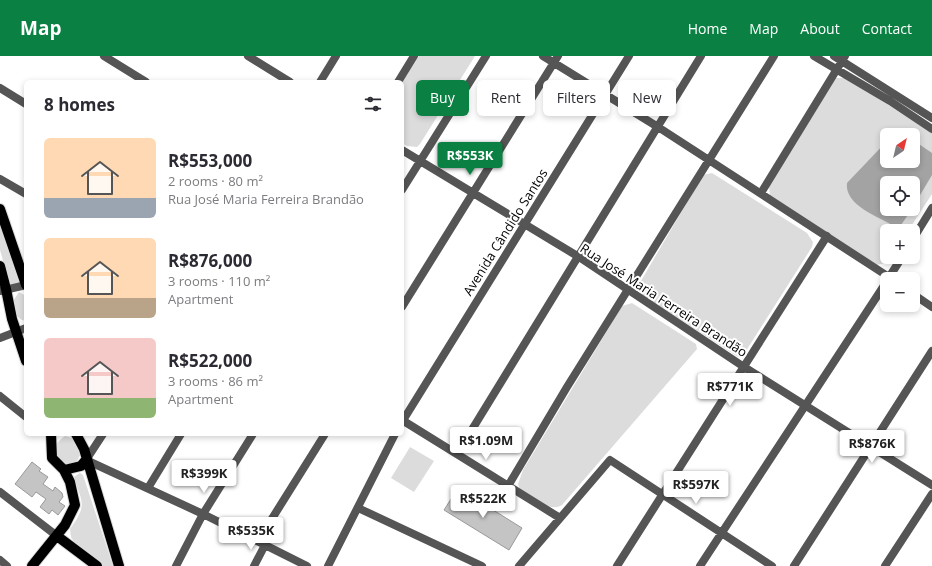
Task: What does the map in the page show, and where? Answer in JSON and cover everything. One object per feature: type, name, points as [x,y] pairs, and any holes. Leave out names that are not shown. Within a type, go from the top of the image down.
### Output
[{"type":"main road","points":[[0,209],[24,279]]},
{"type":"main road","points":[[0,266],[3,290],[24,355]]},
{"type":"main road","points":[[32,566],[71,517],[75,505],[70,482],[64,470],[52,458],[52,436]]},
{"type":"main road","points":[[77,436],[84,449],[86,460],[119,566]]},
{"type":"main road","points":[[64,470],[81,466],[86,460]]},
{"type":"main road","points":[[57,536],[97,566]]},
{"type":"street","points":[[104,56],[143,80]]},
{"type":"street","points":[[248,56],[287,80]]},
{"type":"street","points":[[321,80],[336,56]]},
{"type":"street","points":[[399,80],[414,56]]},
{"type":"street","points":[[404,187],[486,56]]},
{"type":"street","points":[[543,56],[556,59],[585,80]]},
{"type":"street","name":"Avenida Cândido Santos","points":[[610,88],[629,56]]},
{"type":"street","points":[[457,454],[579,258],[701,56]]},
{"type":"street","points":[[508,486],[708,160],[774,56]]},
{"type":"street","points":[[814,56],[890,101],[932,129]]},
{"type":"street","points":[[834,56],[843,58],[932,118]]},
{"type":"street","points":[[761,193],[843,58]]},
{"type":"street","points":[[404,304],[556,59]]},
{"type":"street","points":[[0,88],[24,103]]},
{"type":"street","points":[[610,97],[761,193],[880,273]]},
{"type":"street","name":"Avenida Cândido Santos","points":[[404,418],[593,116]]},
{"type":"street","name":"Rua José Maria Ferreira Brandão","points":[[404,151],[579,258],[744,367],[932,485]]},
{"type":"street","points":[[0,179],[24,193]]},
{"type":"street","points":[[920,228],[932,208]]},
{"type":"street","points":[[617,566],[827,236]]},
{"type":"street","points":[[3,290],[24,285]]},
{"type":"street","points":[[700,566],[880,293]]},
{"type":"street","points":[[920,299],[932,307]]},
{"type":"street","points":[[0,338],[24,329]]},
{"type":"street","points":[[794,566],[932,351]]},
{"type":"street","points":[[0,396],[24,415]]},
{"type":"street","points":[[404,422],[560,518]]},
{"type":"street","points":[[102,436],[86,460],[203,514],[307,566]]},
{"type":"street","points":[[148,488],[180,436]]},
{"type":"street","points":[[176,566],[203,514],[252,436]]},
{"type":"street","points":[[254,566],[261,543],[324,436]]},
{"type":"street","points":[[328,566],[394,436]]},
{"type":"street","points":[[519,566],[610,460],[772,566]]},
{"type":"street","points":[[0,492],[57,536]]},
{"type":"street","points":[[885,566],[932,494]]},
{"type":"street","points":[[358,508],[482,566]]},
{"type":"street","points":[[0,560],[7,566]]},
{"type":"shaded area","points":[[419,56],[475,56],[460,80],[416,80],[416,116],[438,116],[417,147],[404,144],[404,80]]},
{"type":"shaded area","points":[[835,78],[846,78],[932,133],[932,194],[920,212],[920,176],[880,176],[880,216],[918,216],[913,224],[880,224],[881,264],[876,265],[770,196],[769,186]]},
{"type":"shaded area","points":[[920,145],[932,153],[932,175],[920,195],[920,176],[880,176],[880,216],[907,216],[902,224],[890,224],[857,204],[851,198],[847,183],[880,148],[880,168],[920,168]]},
{"type":"shaded area","points":[[712,173],[807,233],[813,242],[812,247],[744,354],[738,357],[641,294],[638,286],[703,175]]},
{"type":"shaded area","points":[[0,224],[20,283],[10,285],[0,250]]},
{"type":"shaded area","points":[[19,292],[24,295],[24,320],[16,314],[13,301]]},
{"type":"shaded area","points":[[632,303],[696,344],[697,349],[562,505],[557,507],[546,506],[520,490],[518,484],[523,470],[622,306]]},
{"type":"shaded area","points":[[65,436],[73,439],[81,453],[75,465],[68,467],[59,460],[55,452],[57,444]]},
{"type":"shaded area","points":[[410,447],[434,461],[414,492],[391,478]]},
{"type":"shaded area","points":[[80,473],[83,475],[113,566],[103,566],[76,545],[71,537],[70,529],[76,521],[82,504],[74,477]]},
{"type":"building","points":[[32,462],[41,469],[39,471],[48,477],[43,484],[53,491],[55,487],[62,493],[63,497],[59,502],[65,506],[58,515],[52,510],[49,514],[40,507],[46,499],[36,492],[32,497],[15,484]]},
{"type":"building","points":[[458,488],[522,528],[509,550],[444,510]]}]
